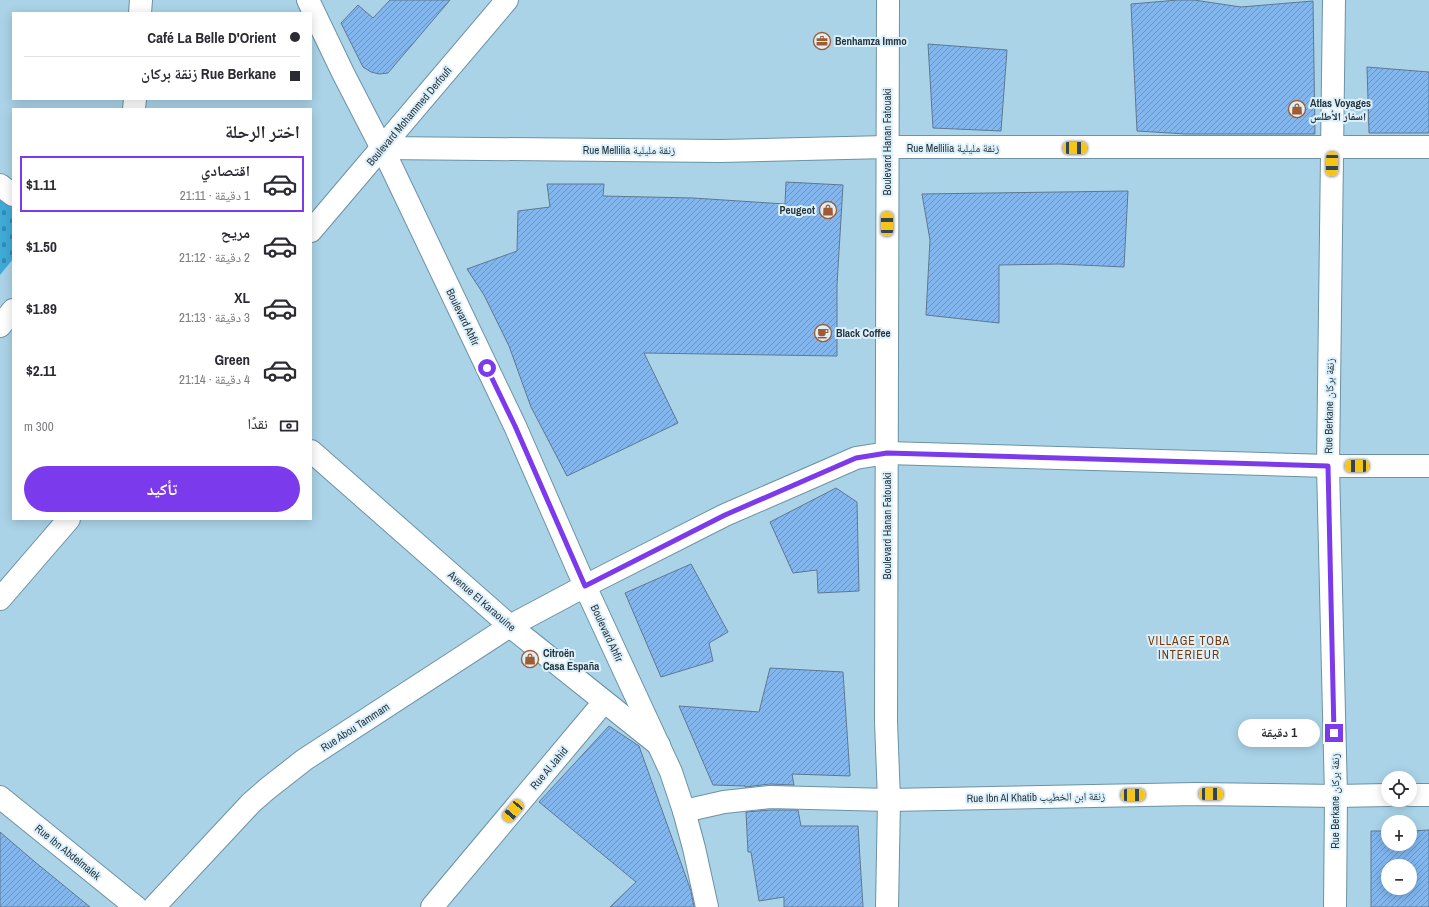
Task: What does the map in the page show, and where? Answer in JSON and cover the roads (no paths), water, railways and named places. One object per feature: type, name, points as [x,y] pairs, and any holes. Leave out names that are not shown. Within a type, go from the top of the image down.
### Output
[{"type":"street","points":[[140,12],[141,0]]},
{"type":"street","name":"Boulevard Ahfir","points":[[308,0],[343,73],[382,148],[515,426],[585,586],[671,772],[694,848],[706,907]]},
{"type":"street","name":"Boulevard Mohammed Derfoufi","points":[[312,230],[507,0]]},
{"type":"street","name":"Boulevard Hanan Fatouaki","points":[[888,0],[886,721],[889,800],[888,907]]},
{"type":"street","name":"Rue Berkane زنقة بركان","points":[[1334,0],[1328,466],[1336,796],[1335,907]]},
{"type":"street","name":"Rue Mellilia زنقة مليلية","points":[[382,148],[721,151],[887,147],[1429,147]]},
{"type":"street","points":[[0,185],[12,194]]},
{"type":"street","points":[[0,326],[12,311]]},
{"type":"street","name":"Avenue El Karaouine","points":[[312,452],[510,626],[659,745]]},
{"type":"street","name":"Rue Abou Tammam","points":[[154,907],[251,803],[267,789],[304,760],[510,626],[725,515],[856,458],[887,453],[1328,466],[1429,466]]},
{"type":"street","points":[[0,599],[68,520]]},
{"type":"street","name":"Rue Al Jahid","points":[[432,907],[604,702]]},
{"type":"street","name":"Rue Ibn Al Khatib زنقة ابن الخطيب","points":[[684,811],[724,802],[770,797],[889,800],[1196,794],[1381,795]]},
{"type":"street","points":[[1417,795],[1429,795]]},
{"type":"street","name":"Rue Ibn Abdelmalek","points":[[0,797],[136,907]]},
{"type":"place","name":"Benhamza Immo","points":[[822,41]]},
{"type":"place","name":"Atlas Voyages اسفار الأطلس","points":[[1297,109]]},
{"type":"place","name":"Peugeot","points":[[828,210]]},
{"type":"place","name":"Black Coffee","points":[[823,333]]},
{"type":"place","name":"Citroën Casa España","points":[[530,659]]},
{"type":"district","name":"VILLAGE TOBA INTERIEUR","points":[[1189,648]]}]
